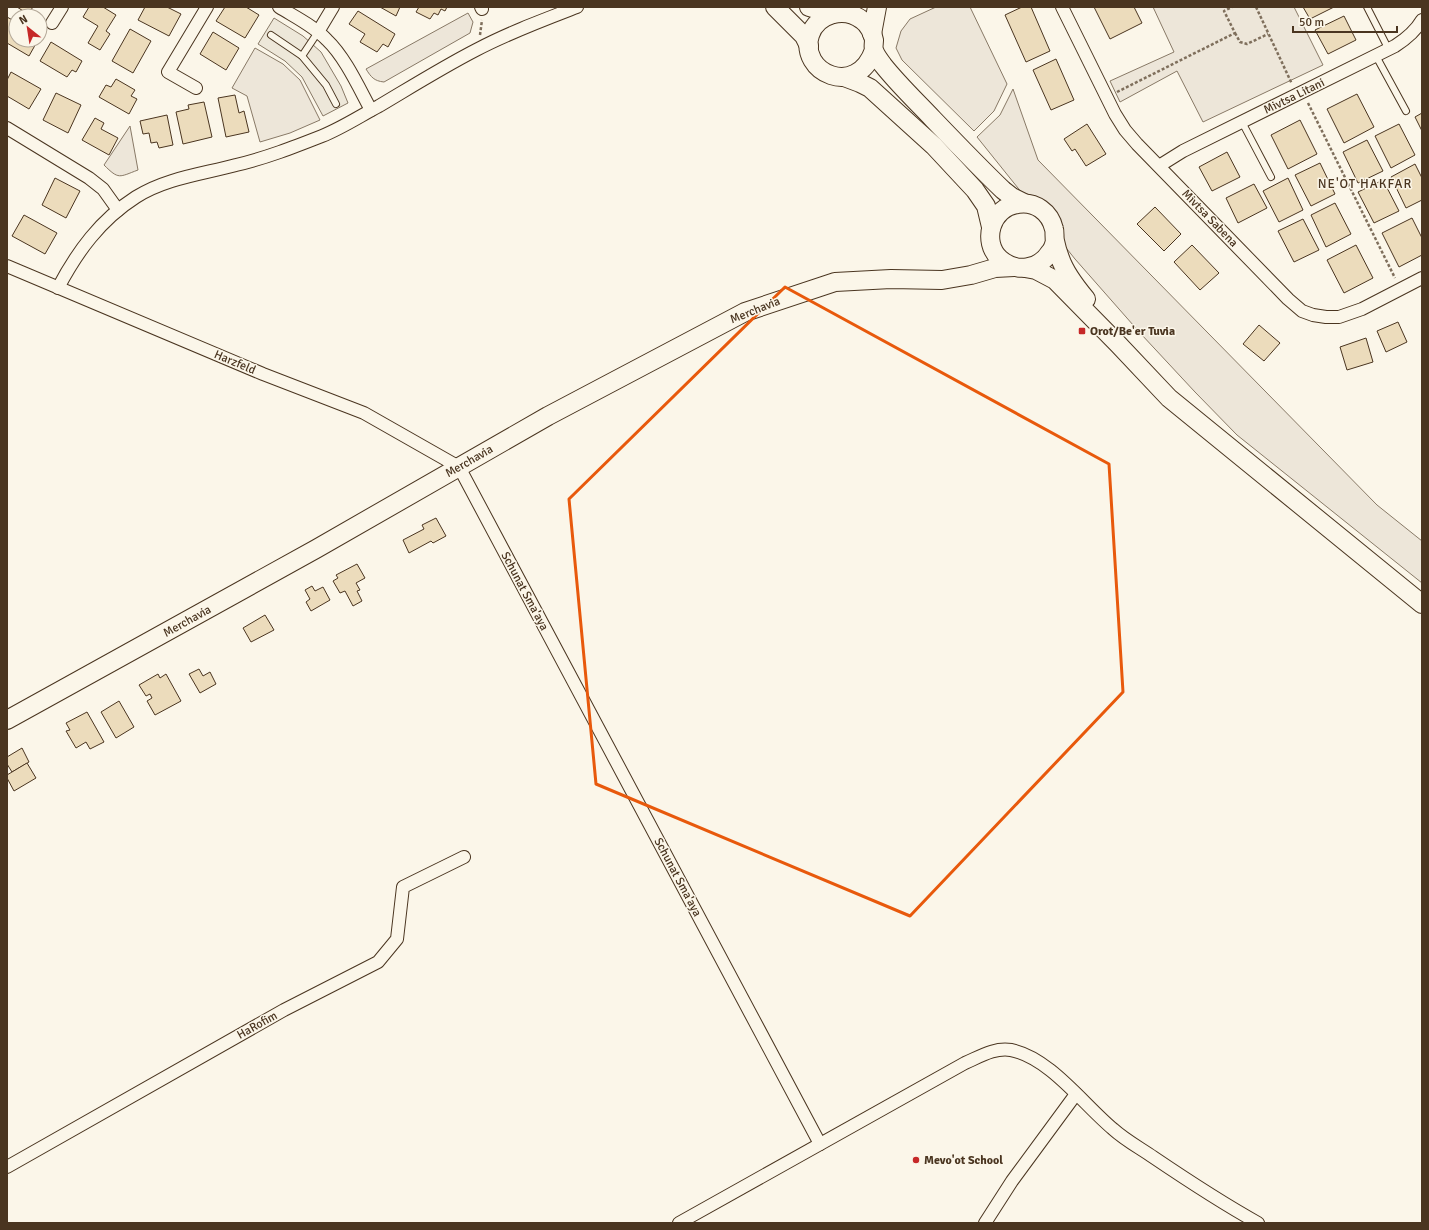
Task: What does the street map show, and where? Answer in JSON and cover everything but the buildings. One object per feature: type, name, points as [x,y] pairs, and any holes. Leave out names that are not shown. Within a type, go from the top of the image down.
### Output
[{"type":"main road","points":[[775,7],[804,36],[809,46]]},
{"type":"main road","points":[[809,7],[847,11],[863,20],[870,29],[873,42],[882,64],[905,90],[986,174],[1012,198],[1034,205],[1044,211],[1051,220],[1055,230],[1055,241],[1060,259],[1069,276],[1118,344]]},
{"type":"main road","points":[[847,11],[822,19],[814,26],[810,36],[809,46],[811,57],[816,66],[833,77],[854,75],[863,69],[870,61],[876,7]]},
{"type":"main road","points":[[844,77],[870,88],[934,146],[975,190],[986,206],[992,247],[997,256],[1005,263],[1020,268],[1036,270],[1055,280],[1169,398],[1422,604]]},
{"type":"main road","points":[[956,278],[979,259],[985,252],[990,232],[996,217],[1003,210],[1013,204],[1024,203]]},
{"type":"main road","points":[[1020,268],[1035,266],[1044,260],[1051,252],[1055,241]]},
{"type":"main road","name":"Merchavia","points":[[7,720],[282,568],[548,416],[745,312],[835,282],[956,278],[995,268],[1020,268]]},
{"type":"street","points":[[52,23],[62,7]]},
{"type":"street","points":[[196,88],[168,72],[207,7]]},
{"type":"street","points":[[279,7],[328,40],[337,52],[371,110]]},
{"type":"street","points":[[318,32],[333,7]]},
{"type":"street","points":[[58,288],[82,248],[98,228],[118,210],[152,188],[168,182],[264,158],[325,135],[479,49],[524,28],[576,7]]},
{"type":"street","name":"Mivtsa Sabena","points":[[1062,7],[1125,130],[1288,299],[1302,311],[1326,317],[1339,317],[1362,308],[1422,278]]},
{"type":"street","name":"Mivtsa Litani","points":[[1159,166],[1183,151],[1389,50],[1409,37],[1418,28],[1422,20]]},
{"type":"street","points":[[7,128],[89,178],[103,189],[118,210]]},
{"type":"street","name":"Harzfeld","points":[[7,266],[263,374],[364,413],[459,467]]},
{"type":"street","name":"Schunat Sma'aya","points":[[459,467],[820,1144]]},
{"type":"street","name":"HaRofim","points":[[7,1166],[284,1010],[378,962],[397,940],[403,887],[464,857]]},
{"type":"street","points":[[679,1223],[965,1063],[994,1051],[1010,1050],[1029,1056],[1047,1067],[1113,1130],[1167,1167],[1241,1214],[1258,1223]]},
{"type":"street","points":[[985,1223],[1012,1181],[1076,1094]]},
{"type":"lane","points":[[1367,7],[1389,50]]},
{"type":"lane","points":[[302,56],[318,32]]},
{"type":"lane","points":[[271,36],[302,56],[326,85],[336,104]]},
{"type":"lane","points":[[1376,56],[1406,111]]},
{"type":"lane","points":[[1242,122],[1271,176]]},
{"type":"path","points":[[1232,7],[1224,11],[1240,42],[1247,44],[1268,34]]},
{"type":"path","points":[[1256,7],[1268,34],[1300,93],[1400,289]]},
{"type":"path","points":[[479,49],[482,8]]},
{"type":"path","points":[[1107,97],[1235,33]]},
{"type":"highlighted area","points":[[785,287],[1109,464],[1123,692],[910,916],[596,784],[569,499]]},
{"type":"shaded area","points":[[936,7],[970,7],[1007,84],[994,111],[974,131],[902,60],[896,48],[901,31],[910,19]]},
{"type":"shaded area","points":[[1153,7],[1294,7],[1323,65],[1203,122],[1177,71],[1120,102],[1110,81],[1174,52]]},
{"type":"shaded area","points":[[468,13],[473,22],[470,33],[384,82],[373,78],[366,69]]},
{"type":"shaded area","points":[[274,18],[303,36],[321,52],[341,86],[348,103],[323,116],[302,77],[285,61],[258,44]]},
{"type":"shaded area","points":[[255,48],[283,64],[300,80],[320,120],[290,133],[260,142],[247,96],[232,88]]},
{"type":"shaded area","points":[[1013,89],[1038,160],[1377,505],[1422,541],[1422,583],[1237,435],[1141,334],[1075,259],[977,137],[1000,115]]},
{"type":"shaded area","points":[[130,126],[138,170],[120,176],[113,173],[104,165]]},
{"type":"place","name":"Orot/Be'er Tuvia","points":[[1082,331]]},
{"type":"place","name":"Mevo'ot School","points":[[916,1160]]},
{"type":"district","name":"NE'OT HAKFAR","points":[[1365,183]]}]
